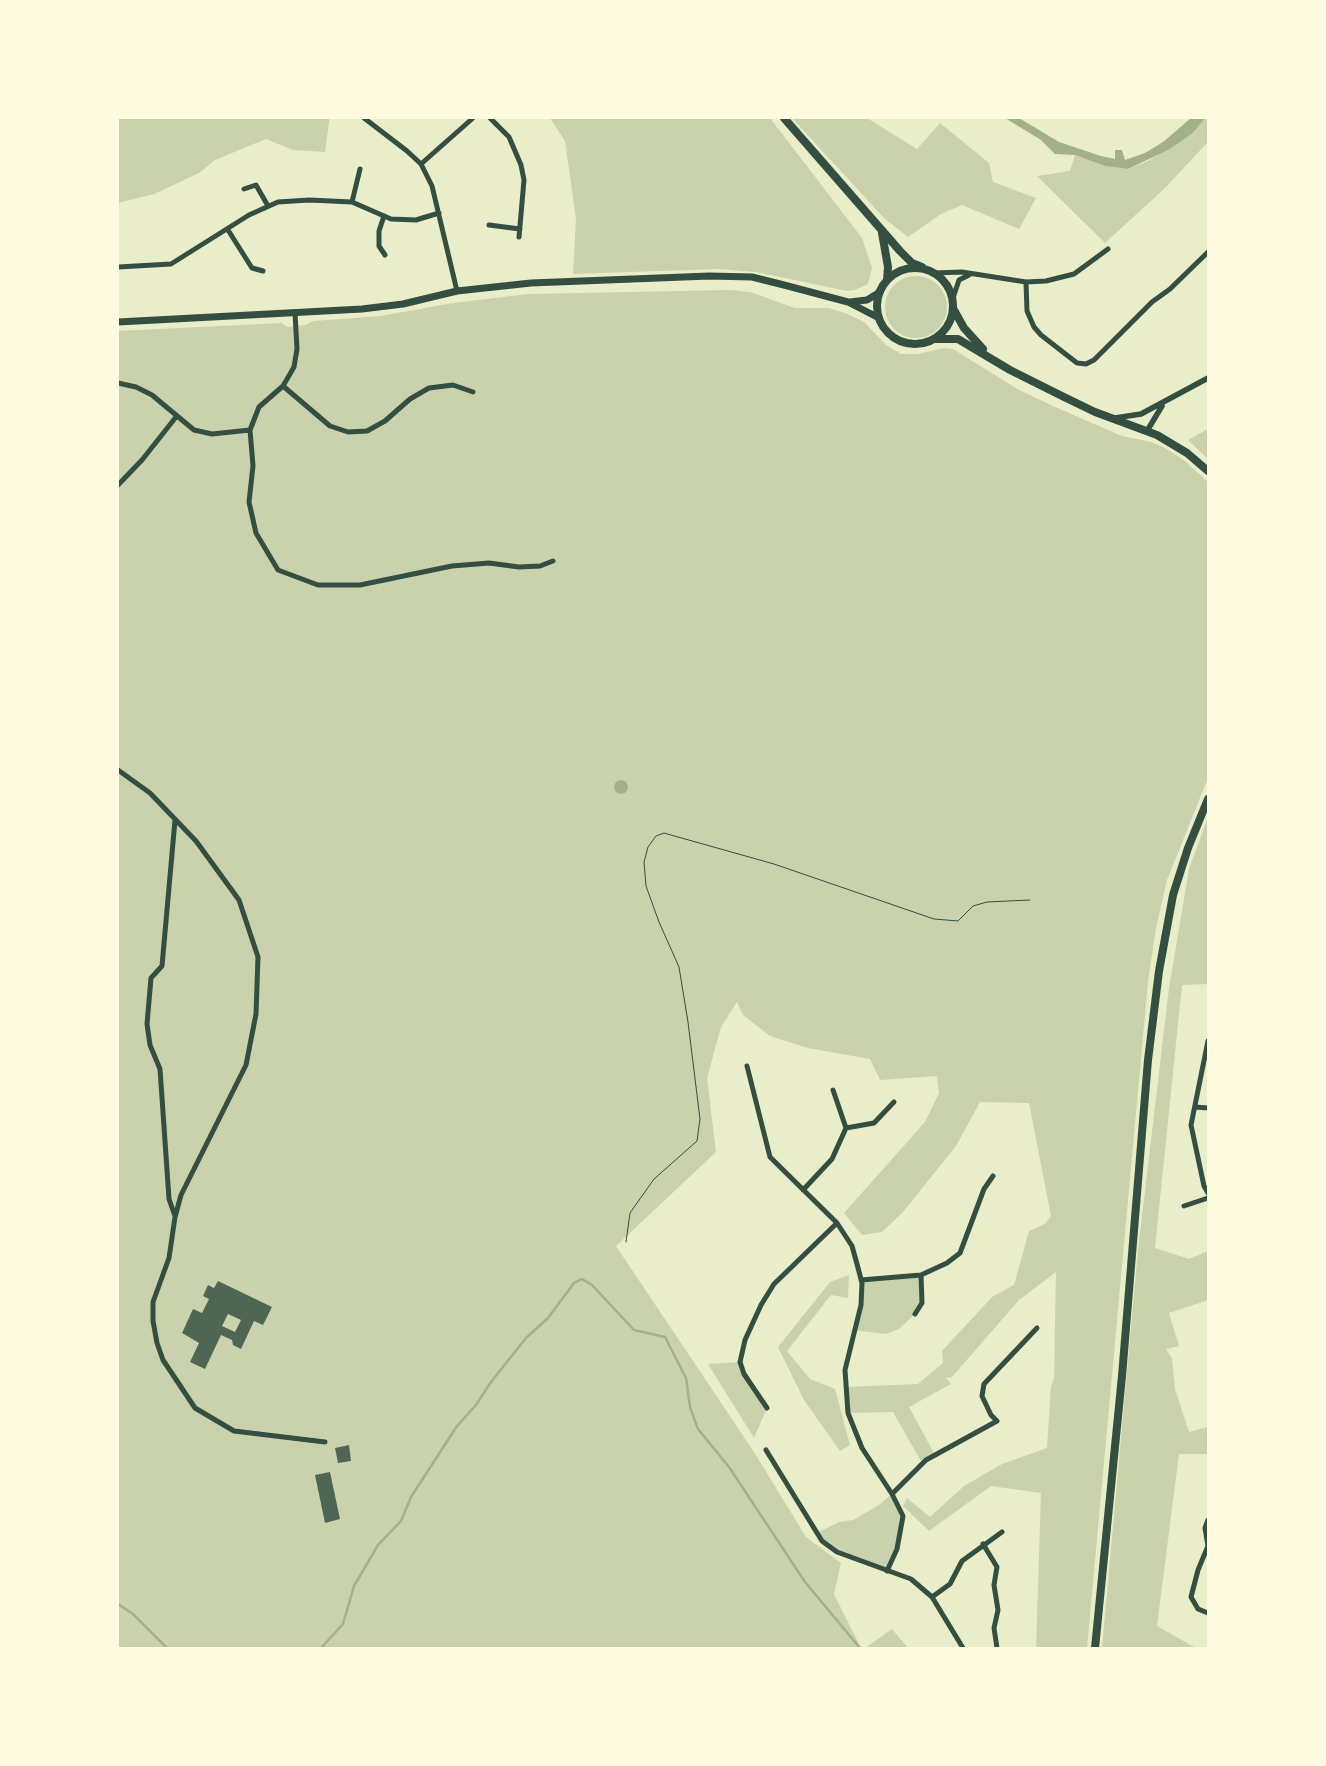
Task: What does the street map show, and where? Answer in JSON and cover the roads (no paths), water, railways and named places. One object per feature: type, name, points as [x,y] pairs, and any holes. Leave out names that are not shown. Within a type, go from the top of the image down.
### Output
[{"type":"highway","points":[[784,118],[912,263],[931,272],[945,282],[953,298],[954,308],[964,328],[992,359]]},
{"type":"highway","points":[[879,226],[885,239],[887,280]]},
{"type":"highway","points":[[931,272],[906,269],[896,273],[887,280],[880,292],[878,300],[879,318],[884,328],[902,342],[914,344],[936,339],[958,339],[1064,398],[1147,431],[1179,448],[1208,471]]},
{"type":"highway","points":[[936,339],[948,326],[954,308]]},
{"type":"highway","points":[[1096,1648],[1096,1632],[1122,1376],[1148,1060],[1159,971],[1173,895],[1188,848],[1208,799]]},
{"type":"main road","points":[[118,322],[380,308],[457,291],[531,283],[709,276],[752,278],[848,302],[879,318]]},
{"type":"main road","points":[[848,302],[867,300],[880,292]]},
{"type":"street","points":[[364,118],[407,150],[421,164],[432,186],[457,291]]},
{"type":"street","points":[[421,164],[473,118]]},
{"type":"street","points":[[490,118],[509,137],[521,165],[524,180],[519,237]]},
{"type":"street","points":[[352,202],[360,169]]},
{"type":"street","points":[[244,189],[256,185],[268,206]]},
{"type":"street","points":[[118,267],[171,264],[228,230],[249,215],[278,202],[309,200],[352,202],[384,216],[416,220],[439,213]]},
{"type":"street","points":[[384,216],[379,231],[379,246],[385,255]]},
{"type":"street","points":[[489,225],[520,229]]},
{"type":"street","points":[[228,230],[252,268],[263,271]]},
{"type":"street","points":[[931,272],[972,274],[1026,282],[1046,281],[1074,274],[1108,249]]},
{"type":"street","points":[[1026,282],[1027,311],[1034,327],[1077,363],[1086,364],[1094,360],[1152,302],[1170,289],[1208,252]]},
{"type":"street","points":[[953,298],[959,280],[972,274]]},
{"type":"street","points":[[296,312],[297,349],[294,366],[283,386],[259,407],[250,430],[253,466],[249,502],[256,534],[278,570],[318,585],[360,585],[452,566],[489,563],[519,567],[540,566],[553,561]]},
{"type":"street","points":[[1111,418],[1141,414],[1167,402],[1208,378]]},
{"type":"street","points":[[118,383],[152,395],[194,430],[212,434],[250,430]]},
{"type":"street","points":[[283,386],[330,426],[348,432],[367,431],[385,421],[410,399],[429,388],[453,385],[473,392]]},
{"type":"street","points":[[1147,431],[1158,411],[1167,402]]},
{"type":"street","points":[[118,485],[142,460],[176,416]]},
{"type":"street","points":[[118,770],[150,793],[196,841],[239,900],[258,957],[256,1014],[246,1065],[182,1195],[175,1217],[169,1258],[153,1302],[153,1321],[163,1360],[195,1408],[234,1430],[325,1442]]},
{"type":"street","points":[[175,820],[162,966],[151,978],[147,1024],[150,1045],[160,1069],[169,1199],[175,1217]]},
{"type":"street","points":[[1208,1042],[1191,1125],[1204,1186],[1208,1193]]},
{"type":"street","points":[[747,1066],[770,1157],[837,1223],[852,1246],[861,1280],[861,1305],[845,1370],[848,1414],[862,1448],[892,1494],[903,1516],[902,1529],[888,1571]]},
{"type":"street","points":[[803,1190],[832,1159],[846,1128],[833,1090]]},
{"type":"street","points":[[846,1128],[874,1123],[894,1102]]},
{"type":"street","points":[[1196,1107],[1208,1108]]},
{"type":"street","points":[[861,1280],[921,1275],[947,1263],[960,1252],[984,1189],[993,1176]]},
{"type":"street","points":[[1184,1206],[1208,1198]]},
{"type":"street","points":[[767,1408],[744,1374],[740,1362],[745,1340],[761,1305],[774,1284],[837,1223]]},
{"type":"street","points":[[915,1314],[922,1303],[921,1275]]},
{"type":"street","points":[[892,1494],[926,1460],[997,1421],[991,1415],[982,1396],[984,1384],[1037,1328]]},
{"type":"street","points":[[766,1450],[822,1541],[837,1552],[911,1579],[932,1597],[963,1648]]},
{"type":"street","points":[[1208,1520],[1205,1528],[1208,1546],[1198,1570],[1191,1597],[1198,1609],[1208,1613]]},
{"type":"street","points":[[932,1597],[950,1584],[962,1561],[1002,1532]]},
{"type":"street","points":[[983,1544],[997,1567],[994,1585],[998,1610],[994,1628],[996,1648]]},
{"type":"waterway","points":[[321,1648],[343,1624],[354,1586],[378,1545],[401,1521],[411,1497],[457,1426],[476,1405],[491,1382],[526,1338],[548,1318],[574,1283],[582,1279],[592,1285],[634,1330],[665,1337],[686,1378],[690,1407],[698,1429],[729,1467],[805,1582],[860,1648]]},
{"type":"waterway","points":[[118,1604],[133,1614],[167,1648]]}]
